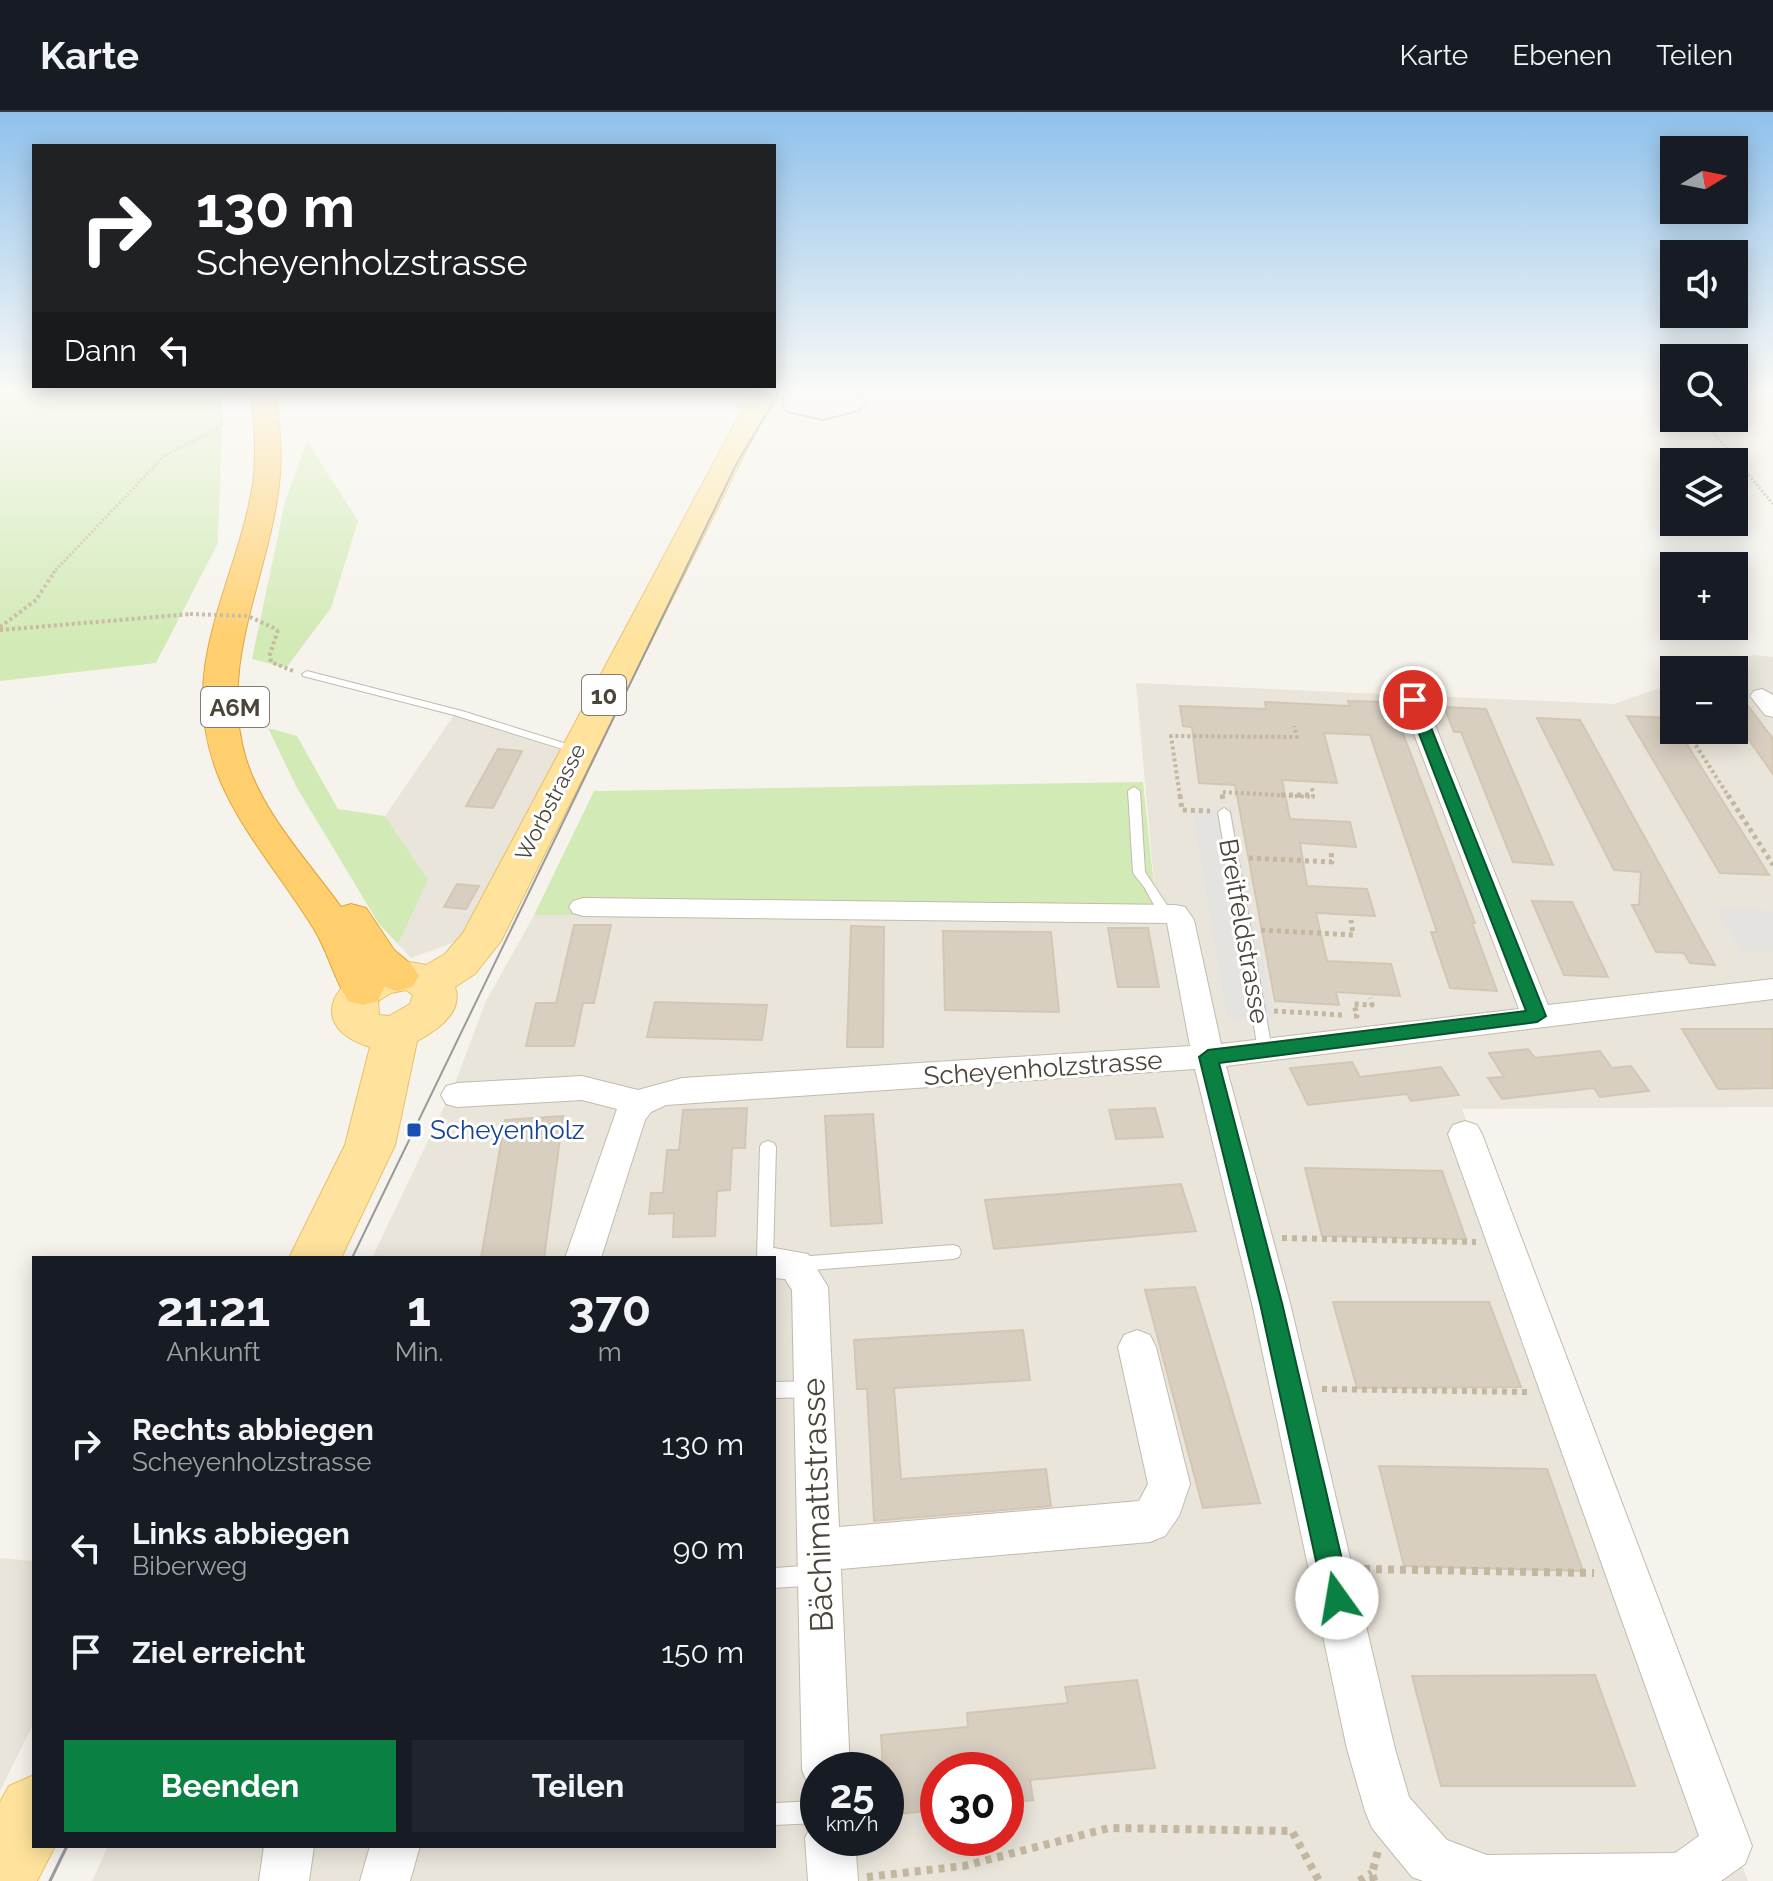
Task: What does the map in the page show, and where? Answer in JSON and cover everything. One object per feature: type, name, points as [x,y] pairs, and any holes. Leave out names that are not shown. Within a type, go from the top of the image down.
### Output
[{"type":"highway","name":"A6M","points":[[265,476],[223,660],[219,696],[228,760],[243,793],[338,935],[396,983]]},
{"type":"highway","name":"A6M","points":[[278,476],[238,658],[234,693],[240,739],[250,772],[268,805],[396,983]]},
{"type":"main road","name":"Worbstrasse","points":[[396,983],[460,964],[480,941],[720,476]]},
{"type":"main road","points":[[396,983],[435,991],[430,1010],[410,1026],[396,1031],[365,1029],[356,1022],[352,1012],[355,1001],[396,983]]},
{"type":"main road","points":[[316,1256],[370,1145],[383,1099],[396,1031]]},
{"type":"main road","points":[[0,1878],[32,1815]]},
{"type":"street","points":[[1413,700],[1537,1016]]},
{"type":"street","points":[[583,907],[1170,912],[1180,920],[1208,1057],[1255,1238],[1371,1749],[1389,1811],[1430,1859],[1487,1880],[1683,1878],[1727,1846],[1465,1134]]},
{"type":"street","name":"Scheyenholzstrasse","points":[[640,1103],[660,1094],[682,1090],[1208,1057],[1773,989]]},
{"type":"street","points":[[457,1095],[582,1088],[640,1103],[631,1114],[624,1132],[584,1256]]},
{"type":"street","name":"Bächimattstrasse","points":[[778,1262],[810,1287],[794,1390],[819,1562],[825,1752]]},
{"type":"street","points":[[819,1562],[1150,1521],[1164,1502],[1169,1484],[1137,1347]]},
{"type":"street","points":[[284,1881],[289,1848]]},
{"type":"street","points":[[385,1881],[394,1848]]},
{"type":"street","points":[[831,1856],[833,1881]]},
{"type":"lane","points":[[307,674],[458,713],[576,750]]},
{"type":"lane","points":[[1134,791],[1139,873],[1153,885],[1155,899],[1170,912]]},
{"type":"lane","name":"Breitfeldstrasse","points":[[1224,812],[1265,1050]]},
{"type":"lane","points":[[768,1147],[778,1262],[953,1252]]},
{"type":"lane","points":[[776,1577],[819,1562]]},
{"type":"lane","points":[[776,1814],[800,1813]]},
{"type":"path","points":[[0,629],[36,600],[59,564],[145,476]]},
{"type":"path","points":[[1749,476],[1773,504]]},
{"type":"path","points":[[0,629],[190,614],[245,616],[266,622],[278,630],[269,657],[271,662],[281,668],[307,674]]},
{"type":"path","points":[[1294,726],[1297,737],[1171,736],[1182,810],[1224,812],[1222,792],[1313,797],[1312,786]]},
{"type":"path","points":[[1695,744],[1773,865]]},
{"type":"path","points":[[1231,857],[1332,862],[1331,850]]},
{"type":"path","points":[[1244,929],[1353,935],[1351,920]]},
{"type":"path","points":[[1257,1010],[1357,1016],[1354,1004],[1372,1005],[1370,998]]},
{"type":"path","points":[[1255,1238],[1505,1243]]},
{"type":"path","points":[[1290,1388],[1561,1393]]},
{"type":"path","points":[[1331,1568],[1627,1574]]},
{"type":"path","points":[[833,1881],[964,1866],[1109,1828],[1123,1828],[1292,1831],[1319,1881]]},
{"type":"path","points":[[1359,1881],[1372,1873]]},
{"type":"shaded area","points":[[1748,657],[1773,657],[1773,1107],[1462,1109],[1748,1881],[92,1881],[107,1848],[776,1848],[776,1256],[373,1256],[454,1086],[485,1003],[534,915],[1157,915],[1136,683],[1614,704],[1660,688],[1660,744],[1748,744]]},
{"type":"shaded area","points":[[454,715],[563,751],[463,939],[411,958],[398,944],[427,880],[385,816]]},
{"type":"shaded area","points":[[1192,808],[1232,809],[1275,1018],[1227,1018]]},
{"type":"shaded area","points":[[1716,908],[1773,911],[1773,953],[1741,952]]},
{"type":"shaded area","points":[[0,1558],[32,1561],[32,1727],[0,1791]]},
{"type":"green space","points":[[0,476],[220,476],[218,543],[156,663],[0,681]]},
{"type":"green space","points":[[295,476],[329,476],[358,521],[331,608],[286,668],[252,659],[285,502]]},
{"type":"green space","points":[[268,728],[297,736],[338,809],[385,816],[428,880],[398,944],[379,924],[297,788]]},
{"type":"green space","points":[[1143,782],[1157,915],[534,915],[594,791]]},
{"type":"building","points":[[1348,701],[1391,702],[1475,923],[1472,923],[1497,991],[1450,988],[1431,932],[1437,932],[1370,735],[1324,733],[1337,783],[1282,780],[1290,819],[1350,822],[1356,847],[1300,843],[1307,886],[1367,889],[1375,916],[1316,913],[1327,961],[1391,964],[1400,996],[1336,992],[1339,1005],[1275,1001],[1235,785],[1199,783],[1192,727],[1183,726],[1180,706],[1266,709],[1265,702],[1350,706]]},
{"type":"building","points":[[1748,706],[1773,739],[1773,774],[1748,739]]},
{"type":"building","points":[[1444,707],[1486,709],[1553,865],[1513,862],[1461,732],[1454,732]]},
{"type":"building","points":[[1627,716],[1660,718],[1660,744],[1687,744],[1769,875],[1720,873]]},
{"type":"building","points":[[1537,718],[1580,720],[1715,965],[1690,963],[1684,953],[1656,952],[1632,905],[1639,905],[1641,872],[1614,870]]},
{"type":"building","points":[[498,749],[522,751],[493,808],[466,806]]},
{"type":"building","points":[[457,884],[479,886],[466,909],[444,907]]},
{"type":"building","points":[[1532,901],[1572,902],[1608,977],[1564,975]]},
{"type":"building","points":[[574,925],[611,925],[594,1003],[583,1003],[574,1046],[526,1046],[536,1003],[556,1003]]},
{"type":"building","points":[[851,926],[884,927],[883,1047],[847,1047]]},
{"type":"building","points":[[1108,928],[1148,928],[1159,987],[1118,987]]},
{"type":"building","points":[[943,931],[1051,932],[1059,1012],[945,1010]]},
{"type":"building","points":[[655,1002],[767,1005],[762,1040],[647,1037]]},
{"type":"building","points":[[1682,1029],[1773,1029],[1773,1088],[1718,1089]]},
{"type":"building","points":[[1528,1049],[1535,1058],[1600,1051],[1612,1068],[1631,1066],[1649,1091],[1600,1097],[1594,1088],[1502,1099],[1488,1078],[1504,1077],[1489,1053]]},
{"type":"building","points":[[1352,1062],[1360,1077],[1441,1067],[1459,1095],[1411,1101],[1407,1094],[1308,1105],[1290,1068]]},
{"type":"building","points":[[747,1108],[745,1148],[732,1148],[730,1190],[717,1191],[715,1236],[673,1237],[674,1213],[649,1214],[651,1193],[663,1193],[667,1150],[679,1150],[683,1110]]},
{"type":"building","points":[[1155,1108],[1163,1137],[1116,1139],[1109,1110]]},
{"type":"building","points":[[873,1114],[882,1223],[831,1226],[825,1116]]},
{"type":"building","points":[[563,1116],[544,1256],[481,1256],[505,1120]]},
{"type":"building","points":[[1305,1168],[1442,1171],[1466,1239],[1322,1236]]},
{"type":"building","points":[[1181,1184],[1196,1231],[994,1249],[985,1200]]},
{"type":"building","points":[[1195,1287],[1260,1503],[1203,1508],[1145,1290]]},
{"type":"building","points":[[1333,1302],[1489,1302],[1521,1387],[1357,1388]]},
{"type":"building","points":[[1023,1330],[1030,1380],[894,1388],[901,1479],[1046,1469],[1051,1506],[874,1521],[867,1389],[857,1389],[854,1340]]},
{"type":"building","points":[[1379,1466],[1547,1469],[1583,1571],[1404,1566]]},
{"type":"building","points":[[1595,1675],[1635,1786],[1441,1786],[1412,1676]]},
{"type":"building","points":[[1137,1680],[1155,1768],[1030,1780],[1033,1800],[1024,1801],[1024,1752],[920,1752],[920,1812],[904,1813],[904,1752],[882,1752],[881,1735],[968,1727],[967,1713],[1068,1703],[1065,1687]]},
{"type":"tram line","points":[[353,1256],[731,476]]},
{"type":"tram line","points":[[50,1881],[66,1848]]},
{"type":"place","name":"Scheyenholz","points":[[414,1130]]},
{"type":"route","points":[[1337,1598],[1271,1303],[1208,1057],[1537,1016],[1413,700]]}]
